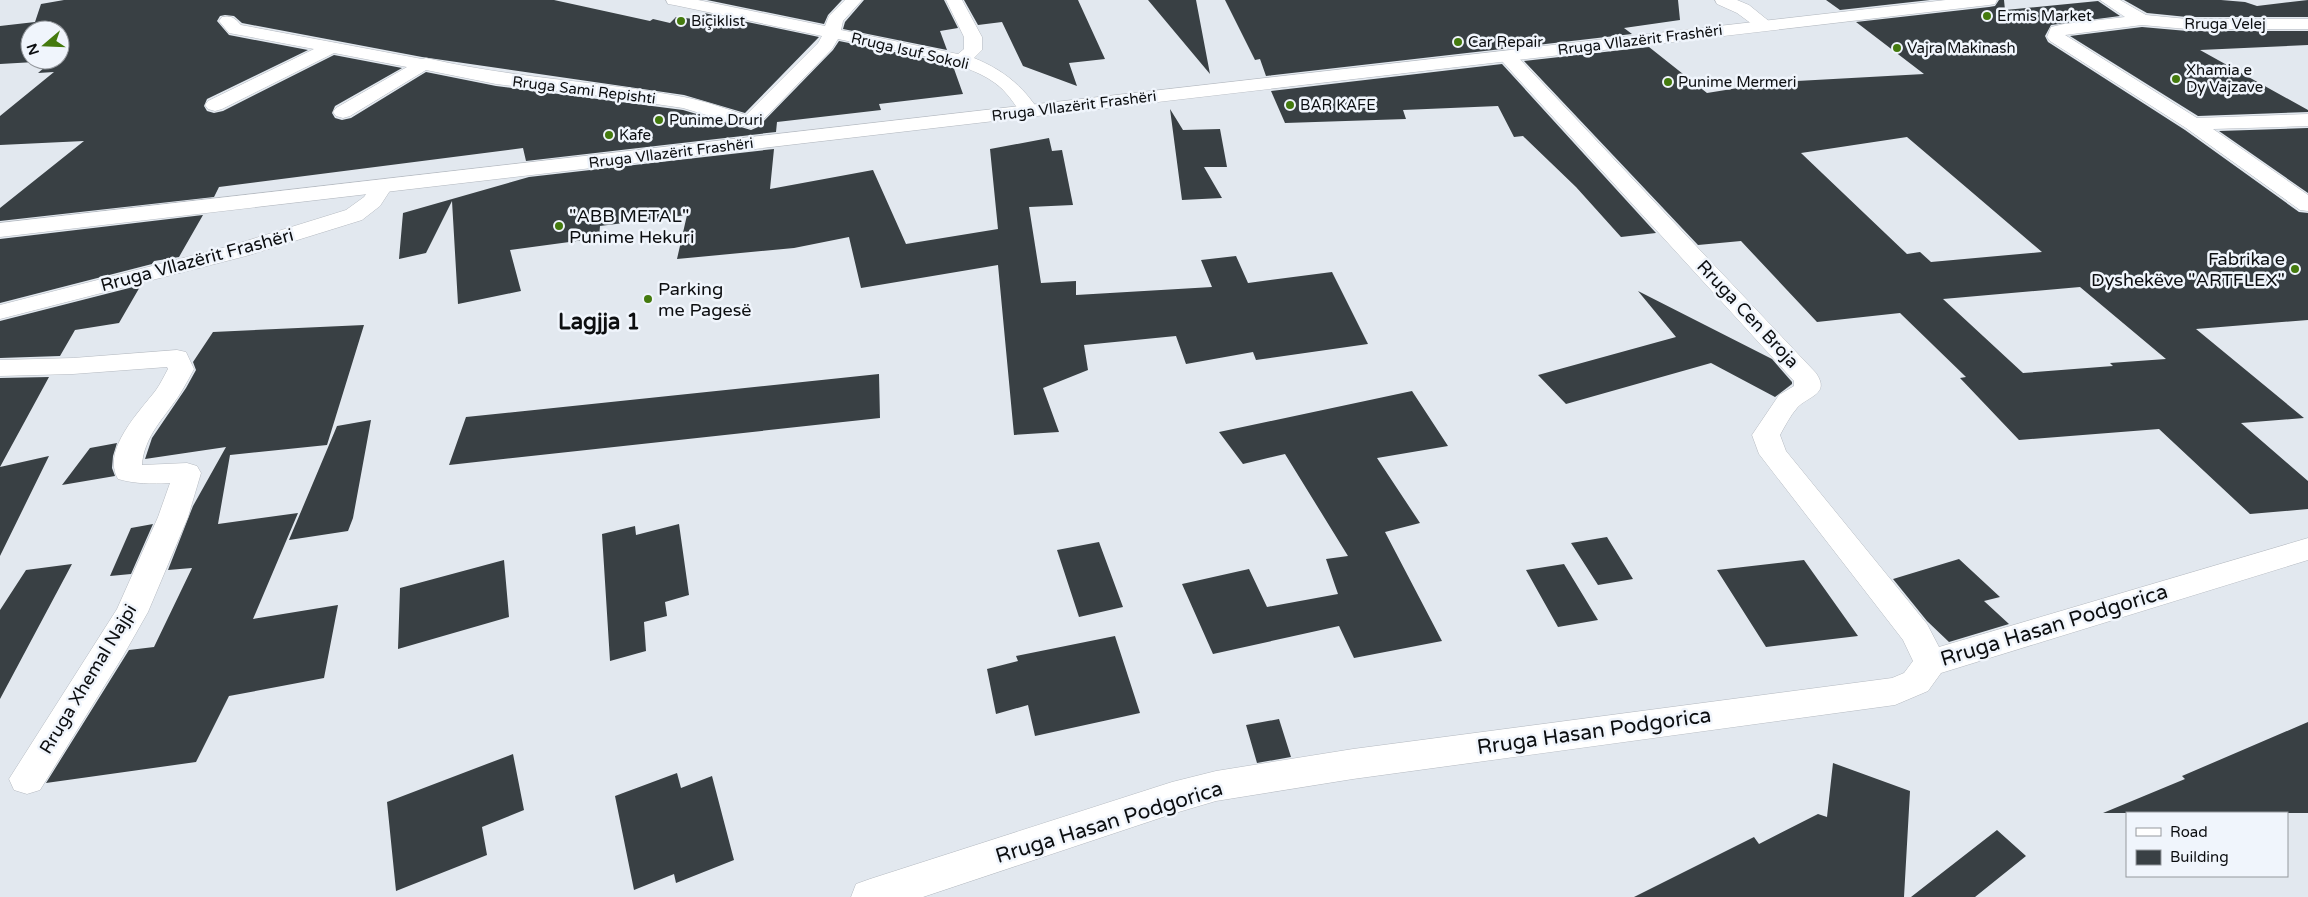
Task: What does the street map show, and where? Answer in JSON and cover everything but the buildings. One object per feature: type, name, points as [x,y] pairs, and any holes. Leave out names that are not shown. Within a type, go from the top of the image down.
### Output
[{"type":"street","name":"Rruga Isuf Sokoli","points":[[674,0],[962,60],[993,72],[1005,81],[1020,95],[1029,111]]},
{"type":"street","name":"Rruga Isuf Sokoli","points":[[750,122],[826,45],[836,20],[854,0]]},
{"type":"street","points":[[954,0],[973,38],[973,50],[962,60]]},
{"type":"street","name":"Rruga Vllazërit Frashëri","points":[[1723,0],[1743,10],[1766,26]]},
{"type":"street","name":"Rruga Vllazërit Frashëri","points":[[0,230],[1989,0]]},
{"type":"street","points":[[2108,0],[2142,20]]},
{"type":"street","points":[[2142,20],[2057,31],[2056,37],[2193,124],[2308,205]]},
{"type":"street","name":"Rruga Velej","points":[[2142,20],[2186,24],[2308,24]]},
{"type":"street","name":"Rruga Sami Repishti","points":[[228,21],[235,29],[332,48],[496,78],[608,91],[686,104],[750,122]]},
{"type":"street","points":[[215,105],[332,48]]},
{"type":"street","name":"Rruga Cen Broja","points":[[1507,56],[1807,379],[1807,389],[1788,401],[1766,435],[1773,454],[1916,633],[1930,663]]},
{"type":"street","points":[[343,112],[426,64]]},
{"type":"street","points":[[2193,124],[2262,120],[2308,120]]},
{"type":"street","points":[[750,122],[750,144]]},
{"type":"street","name":"Rruga Vllazërit Frashëri","points":[[0,312],[238,251],[354,215],[372,201],[382,186]]},
{"type":"street","name":"Rruga Xhemal Najpi","points":[[0,368],[73,366],[178,358],[181,370],[136,434],[129,455],[128,472],[143,475],[187,473],[173,516],[127,620],[27,779]]},
{"type":"street","name":"Rruga Hasan Podgorica","points":[[870,897],[1172,798],[1216,786],[1382,760],[1895,691],[1916,682],[1930,663],[2308,549]]},
{"type":"place","name":"Ermis Market","points":[[1987,16]]},
{"type":"place","name":"Biçiklist","points":[[681,21]]},
{"type":"place","name":"Car Repair","points":[[1458,42]]},
{"type":"place","name":"Vajra Makinash","points":[[1897,48]]},
{"type":"place","name":"Xhamia e Dy Vajzave","points":[[2176,79]]},
{"type":"place","name":"Punime Mermeri","points":[[1668,82]]},
{"type":"place","name":"BAR KAFE","points":[[1290,105]]},
{"type":"place","name":"Punime Druri","points":[[659,120]]},
{"type":"place","name":"Kafe","points":[[609,135]]},
{"type":"place","name":"\"ABB METAL\" Punime Hekuri","points":[[559,226]]},
{"type":"place","name":"Fabrika e Dyshekëve \"ARTFLEX\"","points":[[2295,269]]},
{"type":"place","name":"Parking me Pagesë","points":[[648,299]]},
{"type":"district","name":"Lagjja 1","points":[[599,321]]}]
